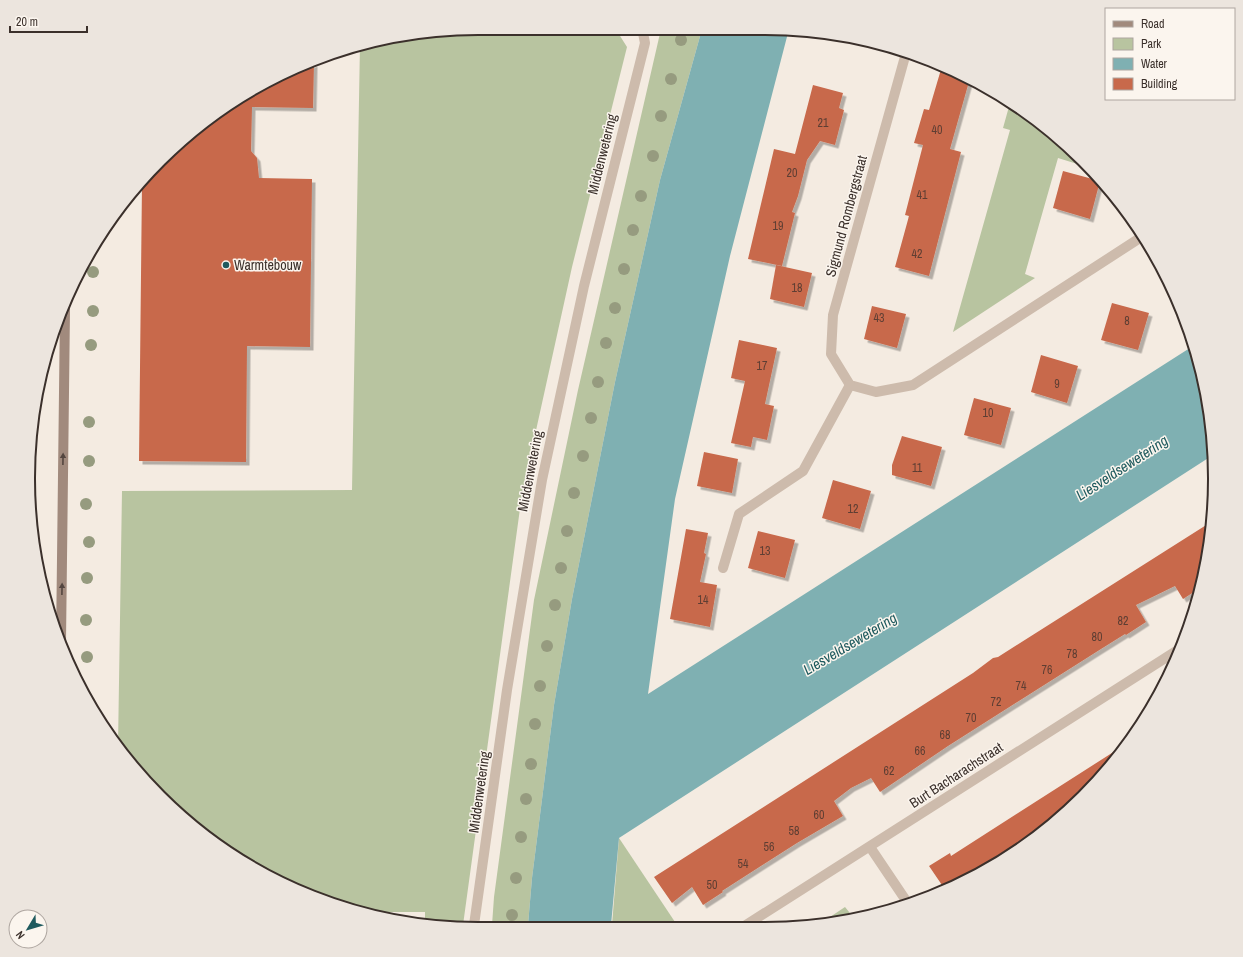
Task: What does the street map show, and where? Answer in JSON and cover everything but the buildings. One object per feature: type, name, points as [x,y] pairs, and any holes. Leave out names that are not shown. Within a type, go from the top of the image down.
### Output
[{"type":"main road","points":[[61,627],[65,320]]},
{"type":"street","name":"Middenwetering","points":[[474,922],[506,698],[542,480],[584,286],[644,43],[643,35]]},
{"type":"street","name":"Sigmund Rombergstraat","points":[[850,385],[831,354],[833,315],[905,58]]},
{"type":"street","points":[[723,568],[739,514],[803,471],[850,385],[876,392],[913,385],[1138,239]]},
{"type":"street","name":"Burt Bacharachstraat","points":[[751,922],[1171,655]]},
{"type":"street","points":[[870,847],[905,899]]},
{"type":"green space","points":[[619,35],[627,47],[572,267],[522,494],[463,921],[425,918],[425,912],[387,912],[364,907],[309,888],[257,863],[232,847],[186,812],[145,771],[118,736],[122,491],[352,490],[360,51],[421,39],[449,36]]},
{"type":"green space","points":[[660,35],[700,35],[660,180],[615,382],[572,599],[554,705],[532,878],[528,922],[492,922],[494,897],[534,600],[578,390]]},
{"type":"green space","points":[[1008,108],[1057,145],[1077,164],[1058,158],[1025,274],[1035,278],[953,332],[1010,130],[1003,128]]},
{"type":"green space","points":[[619,838],[675,922],[612,922]]},
{"type":"green space","points":[[845,907],[850,913],[831,916]]},
{"type":"water","name":"Liesveldsewetering","points":[[700,35],[787,36],[730,256],[675,499],[648,694],[1188,349],[1199,392],[1204,421],[1207,459],[619,838],[611,922],[528,922],[532,878],[554,705],[572,599],[615,382],[660,180]]},
{"type":"place","name":"Warmtebouw","points":[[226,265]]}]
